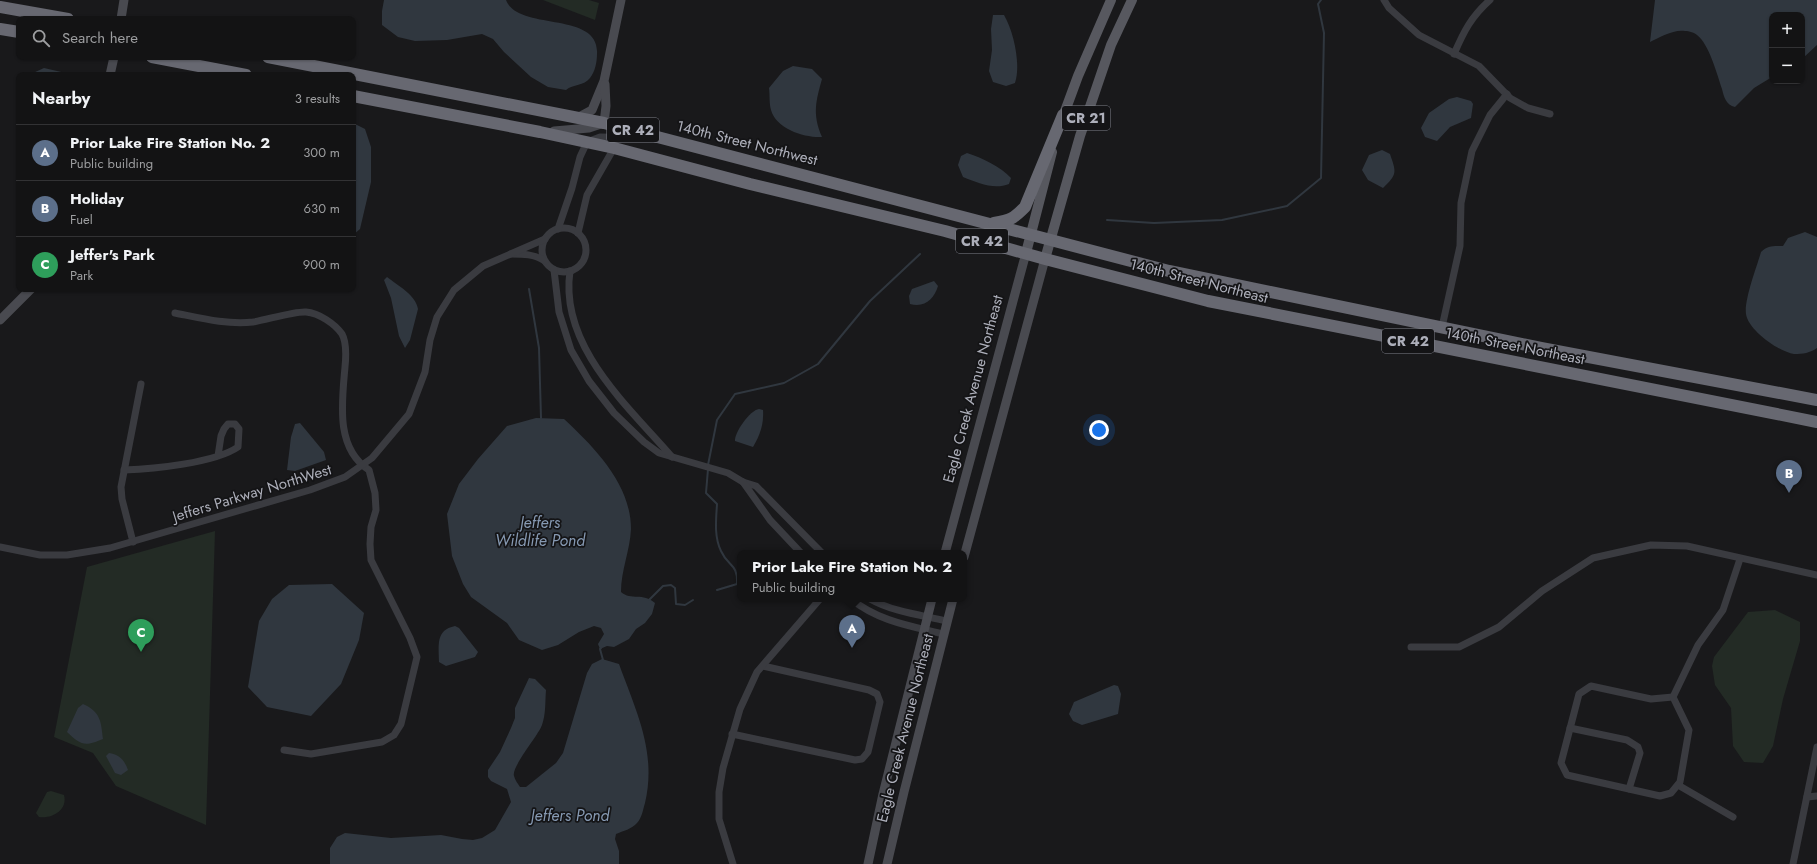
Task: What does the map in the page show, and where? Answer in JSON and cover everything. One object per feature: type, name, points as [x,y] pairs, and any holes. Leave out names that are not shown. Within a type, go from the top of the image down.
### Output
[{"type":"highway","points":[[0,7],[51,16]]},
{"type":"highway","points":[[0,29],[16,32]]},
{"type":"highway","points":[[168,60],[230,72]]},
{"type":"highway","name":"140th Street Northwest","points":[[284,60],[346,72]]},
{"type":"highway","name":"140th Street Northwest","points":[[356,74],[579,117],[665,138],[1050,239]]},
{"type":"highway","name":"CR 42","points":[[356,97],[540,132],[614,148],[750,184],[945,231],[1045,259]]},
{"type":"highway","points":[[993,223],[1018,216],[1025,207],[1063,115]]},
{"type":"highway","name":"140th Street Northeast","points":[[1050,239],[1169,271],[1442,327],[1817,400]]},
{"type":"highway","name":"140th Street Northeast","points":[[1045,259],[1208,301],[1286,318],[1817,422]]},
{"type":"main road","points":[[121,16],[124,0]]},
{"type":"main road","points":[[579,117],[592,110],[604,81],[621,0]]},
{"type":"main road","name":"CR 21","points":[[1031,234],[1063,115],[1111,0]]},
{"type":"main road","name":"CR 21","points":[[966,550],[1050,239],[1080,136],[1111,45],[1132,0]]},
{"type":"main road","points":[[111,72],[113,60]]},
{"type":"main road","points":[[540,132],[570,131],[589,128],[604,123],[606,106],[604,81]]},
{"type":"main road","name":"Eagle Creek Avenue Northeast","points":[[946,550],[1031,234]]},
{"type":"main road","points":[[0,320],[28,292]]},
{"type":"main road","name":"Eagle Creek Avenue Northeast","points":[[868,864],[885,786],[931,602]]},
{"type":"main road","name":"Eagle Creek Avenue Northeast","points":[[887,864],[952,602]]},
{"type":"street","points":[[1384,0],[1389,8],[1419,35],[1479,66],[1507,94],[1528,108],[1550,114]]},
{"type":"street","points":[[1454,54],[1466,28],[1476,13],[1490,0]]},
{"type":"street","points":[[1442,327],[1460,246],[1461,203],[1472,151],[1490,115],[1507,94]]},
{"type":"street","points":[[558,229],[572,188],[580,157],[587,142],[600,137],[665,138]]},
{"type":"street","points":[[578,233],[587,195],[614,148]]},
{"type":"street","points":[[554,270],[570,271],[581,264],[586,251],[585,244],[578,233],[572,230],[558,229],[550,233],[542,246],[542,254],[545,261],[554,270],[559,312],[571,350],[589,381],[614,413],[644,442],[659,453],[728,473],[743,482],[756,486],[819,550]]},
{"type":"street","name":"Jeffers Parkway NorthWest","points":[[0,547],[40,555],[67,554],[110,548],[310,490],[345,477],[372,458],[408,414],[425,372],[430,340],[437,317],[454,290],[483,266],[545,239]]},
{"type":"street","name":"Jeffers Parkway NorthWest","points":[[509,254],[530,254],[545,261]]},
{"type":"street","points":[[570,271],[568,285],[570,307],[583,344],[598,371],[650,434],[672,457]]},
{"type":"street","points":[[175,313],[219,321],[251,322],[306,312],[317,315],[330,323],[342,335],[346,353],[342,402],[342,426],[348,444],[362,465],[369,470],[375,493],[376,510],[370,544],[371,560],[410,638],[417,657],[401,724],[394,735],[382,742],[312,754],[284,750]]},
{"type":"street","points":[[133,542],[122,499],[121,487],[141,384]]},
{"type":"street","points":[[124,470],[178,465],[218,456]]},
{"type":"street","points":[[743,482],[770,520],[798,550]]},
{"type":"street","points":[[1411,646],[1460,647],[1499,627],[1542,591],[1594,558],[1651,545],[1687,546],[1817,575]]},
{"type":"street","points":[[1673,697],[1698,645],[1723,610],[1740,559]]},
{"type":"street","points":[[733,864],[719,819],[719,792],[723,768],[740,709],[757,672],[817,602]]},
{"type":"street","points":[[855,602],[863,609],[880,617],[944,634]]},
{"type":"street","points":[[877,602],[886,606],[947,621]]},
{"type":"street","points":[[732,734],[855,760],[862,758],[868,752],[880,702],[877,694],[869,690],[762,666]]},
{"type":"street","points":[[1591,686],[1651,699],[1673,697],[1689,730],[1680,782],[1672,794],[1660,796],[1567,775],[1561,762],[1579,694],[1591,686]]},
{"type":"street","points":[[1570,728],[1627,740],[1638,748],[1640,753],[1629,789]]},
{"type":"street","points":[[1793,864],[1817,747]]},
{"type":"street","points":[[1678,785],[1734,817]]},
{"type":"street","points":[[1807,797],[1817,796]]},
{"type":"shaded area","points":[[543,0],[589,0],[599,3],[595,20]]},
{"type":"shaded area","points":[[215,531],[206,825],[116,786],[93,753],[54,737],[87,567]]},
{"type":"shaded area","points":[[1775,610],[1800,622],[1800,641],[1783,699],[1773,746],[1763,763],[1744,762],[1733,746],[1731,708],[1715,685],[1712,666],[1714,657],[1748,612]]},
{"type":"shaded area","points":[[51,791],[64,795],[64,805],[54,815],[49,817],[39,817],[36,813],[47,792]]},
{"type":"water","points":[[384,0],[506,0],[513,10],[526,16],[573,26],[586,32],[594,40],[597,54],[596,64],[592,76],[588,81],[566,90],[548,87],[531,77],[504,52],[493,39],[482,34],[447,40],[415,41],[398,37],[382,25]]},
{"type":"water","points":[[1655,0],[1817,0],[1817,45],[1805,56],[1805,12],[1769,12],[1769,79],[1754,88],[1735,107],[1729,104],[1726,100],[1709,52],[1696,34],[1688,31],[1676,31],[1650,42]]},
{"type":"water","points":[[993,15],[1004,15],[1011,30],[1016,49],[1017,76],[1015,83],[1006,86],[993,82],[989,71],[992,50],[991,29]]},
{"type":"water","points":[[793,66],[812,69],[822,79],[818,94],[816,114],[822,137],[808,136],[792,131],[774,117],[771,110],[769,88],[783,71]]},
{"type":"water","points":[[44,68],[61,72],[35,72]]},
{"type":"water","points":[[1457,97],[1471,101],[1473,104],[1471,118],[1450,127],[1437,141],[1425,137],[1421,128],[1429,113],[1449,99]]},
{"type":"water","points":[[356,124],[365,129],[371,147],[371,182],[360,229],[356,232]]},
{"type":"water","points":[[1382,150],[1390,154],[1394,165],[1393,176],[1383,188],[1368,180],[1362,170],[1369,155]]},
{"type":"water","points":[[967,153],[985,160],[1002,170],[1011,178],[1009,184],[1003,186],[992,186],[963,177],[958,165],[961,156]]},
{"type":"water","points":[[1805,232],[1817,237],[1817,348],[1806,353],[1794,354],[1773,345],[1758,333],[1748,320],[1746,308],[1749,292],[1761,252],[1769,247],[1783,246],[1788,238]]},
{"type":"water","points":[[387,277],[410,295],[417,304],[418,309],[410,340],[405,348],[399,336],[391,298],[384,280]]},
{"type":"water","points":[[934,281],[938,286],[934,295],[928,301],[920,305],[910,304],[909,296],[912,289]]},
{"type":"water","points":[[759,409],[763,410],[762,425],[760,434],[753,447],[735,441],[735,437],[743,422],[751,413]]},
{"type":"water","name":"Jeffers Wildlife Pond","points":[[536,418],[564,419],[587,442],[609,468],[625,497],[631,529],[622,576],[621,592],[629,596],[646,598],[655,603],[652,614],[645,623],[636,629],[629,639],[614,647],[607,646],[600,649],[598,644],[604,634],[601,628],[594,626],[579,632],[558,645],[542,650],[519,640],[507,623],[471,597],[463,584],[452,556],[447,514],[459,484],[478,459],[507,426]]},
{"type":"water","points":[[300,423],[324,452],[326,460],[295,471],[287,470],[291,437],[295,424]]},
{"type":"water","points":[[332,584],[364,613],[359,640],[341,684],[311,716],[267,707],[248,687],[259,621],[272,599],[289,585]]},
{"type":"water","points":[[455,626],[459,628],[478,652],[475,657],[446,666],[439,662],[439,645],[441,635],[444,631]]},
{"type":"water","name":"Jeffers Pond","points":[[602,659],[619,664],[638,715],[647,749],[648,784],[645,803],[640,819],[637,823],[633,827],[616,834],[615,839],[619,851],[619,864],[330,864],[330,848],[337,837],[345,833],[391,838],[441,835],[473,840],[482,838],[495,830],[511,802],[507,789],[491,781],[488,777],[488,770],[500,752],[511,728],[515,718],[515,708],[529,678],[535,679],[546,690],[545,708],[540,730],[520,759],[514,772],[514,777],[520,787],[526,787],[556,763],[563,753],[587,673],[592,664]]},
{"type":"water","points":[[1114,685],[1118,686],[1121,694],[1118,714],[1082,725],[1073,721],[1069,714],[1074,702]]},
{"type":"water","points":[[83,704],[97,714],[101,723],[103,739],[87,744],[76,740],[67,732],[78,708]]},
{"type":"water","points":[[109,753],[121,758],[128,770],[121,775],[115,773],[106,756]]},
{"type":"waterway","points":[[1107,220],[1154,223],[1222,220],[1287,206],[1321,178],[1324,33],[1318,4],[1321,0]]},
{"type":"waterway","points":[[708,465],[717,420],[735,394],[784,383],[818,364],[870,301],[920,254]]},
{"type":"waterway","points":[[529,289],[539,348],[541,418]]},
{"type":"waterway","points":[[708,469],[706,493],[717,504],[717,540],[724,556],[736,572],[737,577],[737,584],[717,590]]},
{"type":"waterway","points":[[649,600],[663,586],[671,585],[675,588],[676,604],[685,605],[693,600]]},
{"type":"waterway","points":[[601,648],[603,660]]},
{"type":"place","name":"Holiday","points":[[1789,493]]},
{"type":"place","name":"Prior Lake Fire Station No. 2","points":[[852,648]]},
{"type":"place","name":"Jeffer's Park","points":[[141,652]]}]
